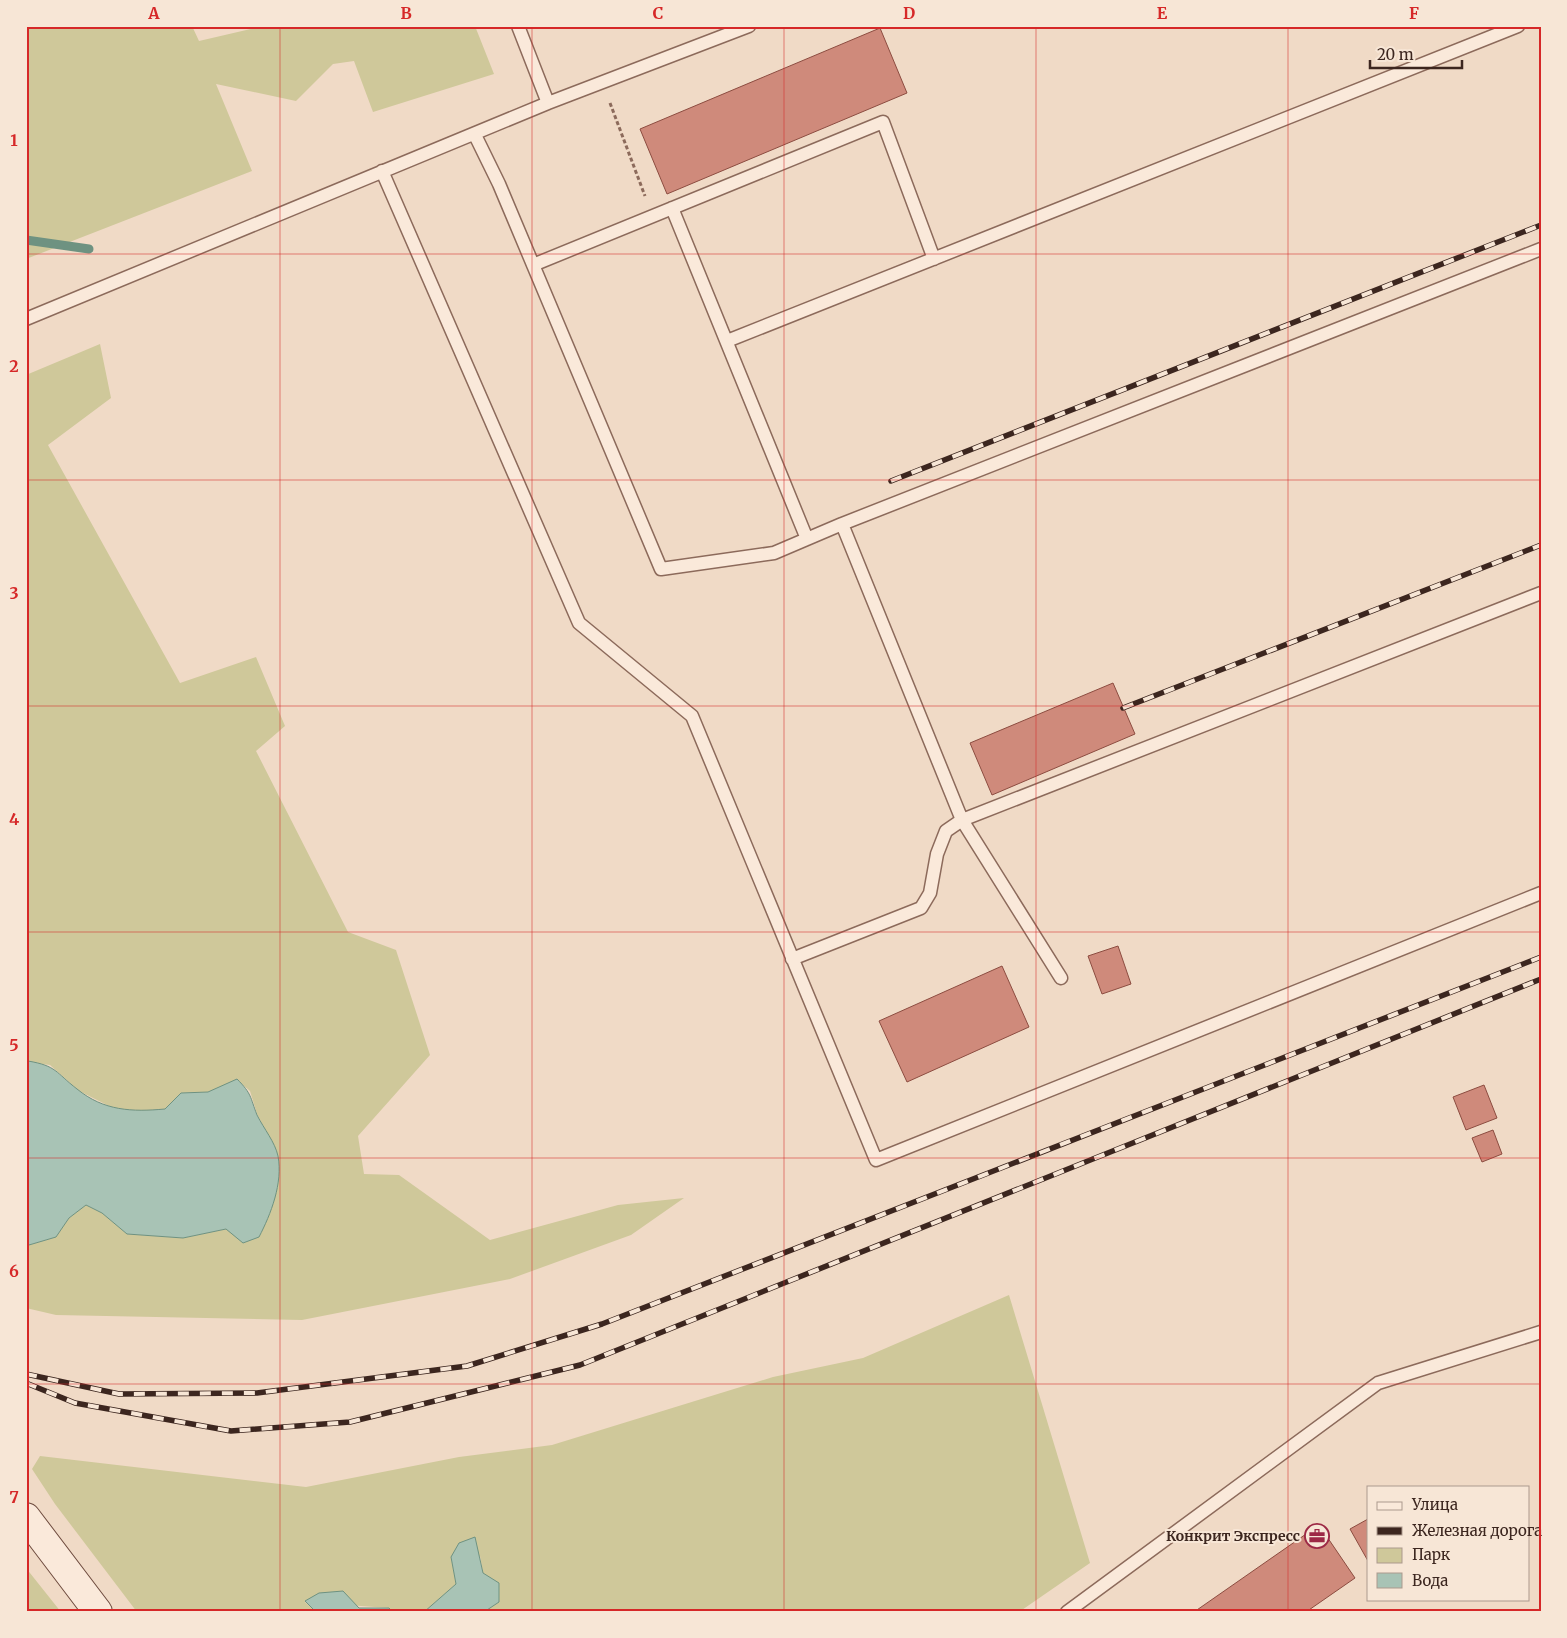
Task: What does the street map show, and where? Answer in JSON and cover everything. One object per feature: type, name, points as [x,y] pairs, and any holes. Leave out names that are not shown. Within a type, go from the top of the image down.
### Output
[{"type":"main road","points":[[26,1517],[98,1612]]},
{"type":"lane","points":[[518,26],[548,103]]},
{"type":"lane","points":[[26,319],[382,171],[475,135],[548,103],[749,26]]},
{"type":"lane","points":[[727,341],[1518,26]]},
{"type":"lane","points":[[533,265],[883,122],[934,259]]},
{"type":"lane","points":[[475,135],[499,184],[661,569],[774,553],[842,524],[1541,249]]},
{"type":"lane","points":[[382,171],[579,623],[692,716],[876,1160],[1541,893]]},
{"type":"lane","points":[[672,208],[807,539]]},
{"type":"lane","points":[[842,524],[962,820],[1061,978]]},
{"type":"lane","points":[[792,959],[921,908],[930,893],[937,854],[946,831],[962,820],[1541,593]]},
{"type":"lane","points":[[1067,1612],[1378,1382],[1541,1332]]},
{"type":"path","points":[[602,82],[645,197]]},
{"type":"green space","points":[[26,26],[192,26],[199,41],[264,26],[475,26],[494,74],[373,112],[354,61],[333,64],[296,101],[216,84],[252,171],[26,259]]},
{"type":"green space","points":[[100,344],[111,398],[48,445],[180,683],[256,657],[285,726],[256,751],[348,932],[396,950],[430,1055],[358,1136],[364,1174],[399,1175],[490,1240],[618,1205],[684,1198],[631,1235],[510,1279],[302,1320],[56,1315],[26,1308],[26,1240],[29,1245],[56,1237],[69,1218],[86,1205],[102,1213],[127,1234],[183,1238],[226,1229],[277,1184],[278,1157],[257,1114],[250,1091],[237,1080],[208,1092],[181,1093],[165,1109],[139,1112],[117,1110],[79,1091],[50,1065],[26,1062],[26,375]]},
{"type":"green space","points":[[1009,1295],[1090,1563],[1019,1612],[484,1612],[499,1602],[483,1573],[480,1556],[451,1557],[456,1584],[424,1612],[393,1612],[389,1608],[305,1602],[316,1612],[137,1612],[55,1504],[32,1469],[40,1456],[306,1487],[459,1457],[552,1445],[773,1377],[863,1358]]},
{"type":"green space","points":[[26,1568],[61,1612],[26,1612]]},
{"type":"water","points":[[26,1062],[45,1065],[98,1102],[130,1110],[165,1109],[181,1093],[208,1092],[237,1079],[248,1092],[257,1115],[278,1156],[279,1177],[275,1198],[259,1237],[243,1243],[226,1229],[183,1238],[127,1234],[102,1213],[86,1205],[69,1218],[56,1237],[29,1245],[26,1240]]},
{"type":"water","points":[[475,1537],[483,1573],[499,1583],[499,1602],[484,1612],[424,1612],[456,1584],[451,1557],[459,1543]]},
{"type":"water","points":[[343,1591],[359,1608],[389,1608],[393,1612],[316,1612],[305,1601],[319,1593]]},
{"type":"building","points":[[880,28],[907,93],[667,194],[640,129]]},
{"type":"building","points":[[1113,683],[1135,734],[992,795],[970,743]]},
{"type":"building","points":[[1118,946],[1131,984],[1102,994],[1088,956]]},
{"type":"building","points":[[1002,966],[1029,1027],[907,1082],[879,1021]]},
{"type":"building","points":[[1484,1085],[1497,1118],[1466,1130],[1453,1097]]},
{"type":"building","points":[[1493,1130],[1502,1154],[1482,1162],[1472,1138]]},
{"type":"building","points":[[1367,1520],[1367,1559],[1350,1529]]},
{"type":"building","points":[[1319,1525],[1355,1578],[1306,1612],[1194,1612]]},
{"type":"waterway","points":[[26,240],[89,249]]},
{"type":"railway","points":[[891,481],[1541,225]]},
{"type":"railway","points":[[1123,708],[1541,545]]},
{"type":"railway","points":[[26,1374],[119,1394],[257,1393],[467,1366],[602,1324],[1541,957]]},
{"type":"railway","points":[[26,1383],[75,1403],[231,1431],[350,1422],[580,1365],[1541,979]]},
{"type":"place","name":"Конкрит Экспресс","points":[[1317,1536]]}]
